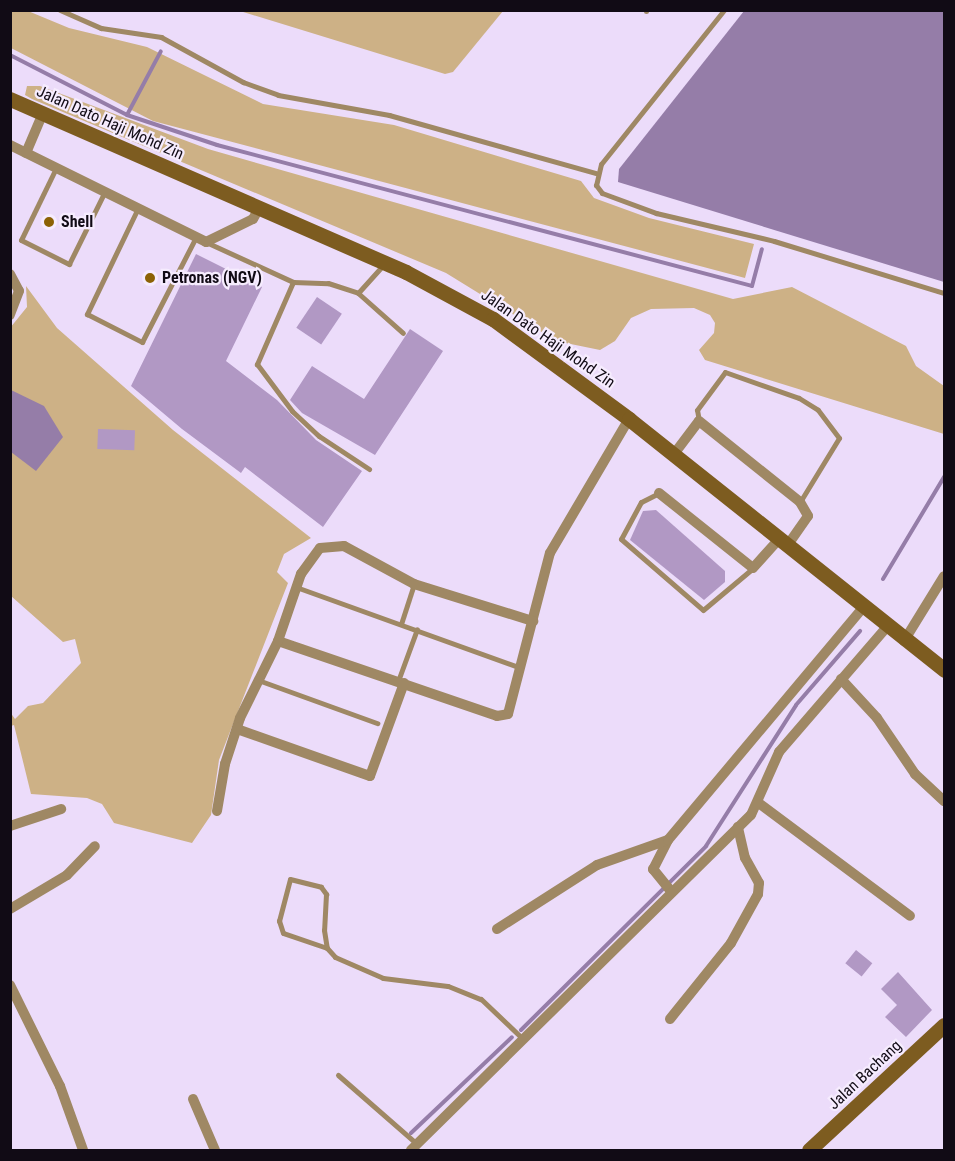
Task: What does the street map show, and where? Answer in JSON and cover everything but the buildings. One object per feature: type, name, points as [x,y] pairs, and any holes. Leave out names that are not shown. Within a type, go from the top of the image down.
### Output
[{"type":"main road","name":"Jalan Dato Haji Mohd Zin","points":[[10,99],[385,263],[493,319],[629,419],[904,641],[945,669]]},
{"type":"main road","name":"Jalan Bachang","points":[[809,1150],[945,1025]]},
{"type":"street","points":[[26,153],[43,113]]},
{"type":"street","points":[[10,145],[201,240],[249,222],[259,208]]},
{"type":"street","points":[[10,274],[19,291],[10,315]]},
{"type":"street","points":[[278,641],[503,717],[511,709],[523,668],[550,553],[629,419]]},
{"type":"street","points":[[659,493],[753,568],[808,516],[800,502],[699,422],[674,454]]},
{"type":"street","points":[[217,811],[237,729],[278,641],[296,586],[320,548],[336,543],[414,584],[533,621]]},
{"type":"street","points":[[904,641],[945,576]]},
{"type":"street","points":[[669,890],[658,879],[655,862],[668,840],[863,608]]},
{"type":"street","points":[[414,1147],[524,1040],[669,890],[760,804],[779,752],[887,627]]},
{"type":"street","points":[[841,679],[877,718],[915,774],[945,801]]},
{"type":"street","points":[[237,729],[370,776],[401,682]]},
{"type":"street","points":[[760,804],[910,916]]},
{"type":"street","points":[[10,826],[61,809]]},
{"type":"street","points":[[670,1019],[731,943],[758,894],[759,883],[745,858],[738,827]]},
{"type":"street","points":[[497,929],[597,865],[668,840]]},
{"type":"street","points":[[10,909],[67,875],[95,846]]},
{"type":"street","points":[[10,985],[60,1086],[83,1150]]},
{"type":"street","points":[[193,1099],[215,1150]]},
{"type":"lane","points":[[60,10],[101,28],[161,37],[243,82],[278,95],[389,115],[596,173]]},
{"type":"lane","points":[[596,173],[724,10]]},
{"type":"lane","points":[[56,168],[21,240],[69,264],[105,191]]},
{"type":"lane","points":[[596,173],[602,194],[656,213],[774,241],[945,293]]},
{"type":"lane","points":[[138,208],[87,314],[142,342],[201,240],[293,282],[328,283],[358,293],[403,333]]},
{"type":"lane","points":[[358,293],[385,263]]},
{"type":"lane","points":[[293,282],[257,364],[292,411],[319,436],[369,469]]},
{"type":"lane","points":[[699,422],[697,410],[725,372],[799,398],[818,410],[840,438],[800,502]]},
{"type":"lane","points":[[659,493],[641,502],[621,539],[703,610],[753,568]]},
{"type":"lane","points":[[401,624],[414,584]]},
{"type":"lane","points":[[296,586],[523,668]]},
{"type":"lane","points":[[401,682],[417,629]]},
{"type":"lane","points":[[258,680],[376,723]]},
{"type":"lane","points":[[327,948],[326,894],[321,887],[290,879],[279,921],[283,933],[327,948],[335,957],[383,978],[448,986],[481,999],[524,1040]]},
{"type":"lane","points":[[338,1075],[414,1147]]},
{"type":"shaded area","points":[[11,10],[28,11],[69,28],[147,47],[263,104],[394,125],[581,181],[594,198],[649,218],[754,244],[745,278],[153,121],[11,48]]},
{"type":"shaded area","points":[[240,11],[503,11],[453,72],[445,74]]},
{"type":"shaded area","points":[[744,11],[944,11],[944,282],[618,182],[619,169]]},
{"type":"shaded area","points":[[27,86],[40,86],[208,149],[733,299],[792,287],[906,346],[916,366],[944,386],[944,434],[705,360],[699,350],[714,333],[715,323],[710,315],[694,308],[651,309],[631,318],[615,341],[600,350],[556,341],[446,273],[32,99],[25,95]]},
{"type":"shaded area","points":[[26,286],[57,328],[173,430],[311,538],[284,554],[277,572],[288,583],[219,760],[211,815],[192,843],[114,823],[102,804],[87,798],[31,794],[14,725],[11,726],[10,712],[15,719],[28,706],[43,703],[81,663],[75,639],[63,642],[11,596],[10,328],[27,307]]},
{"type":"shaded area","points":[[11,390],[44,406],[63,437],[36,471],[11,452]]},
{"type":"waterway","points":[[127,115],[161,51]]},
{"type":"waterway","points":[[10,55],[127,115],[217,145],[752,286],[762,249]]},
{"type":"waterway","points":[[883,579],[944,477]]},
{"type":"waterway","points":[[521,1030],[706,846],[796,705],[860,631]]},
{"type":"waterway","points":[[411,1133],[512,1037]]},
{"type":"place","name":"Shell","points":[[49,222]]},
{"type":"place","name":"Petronas (NGV)","points":[[150,278]]}]
